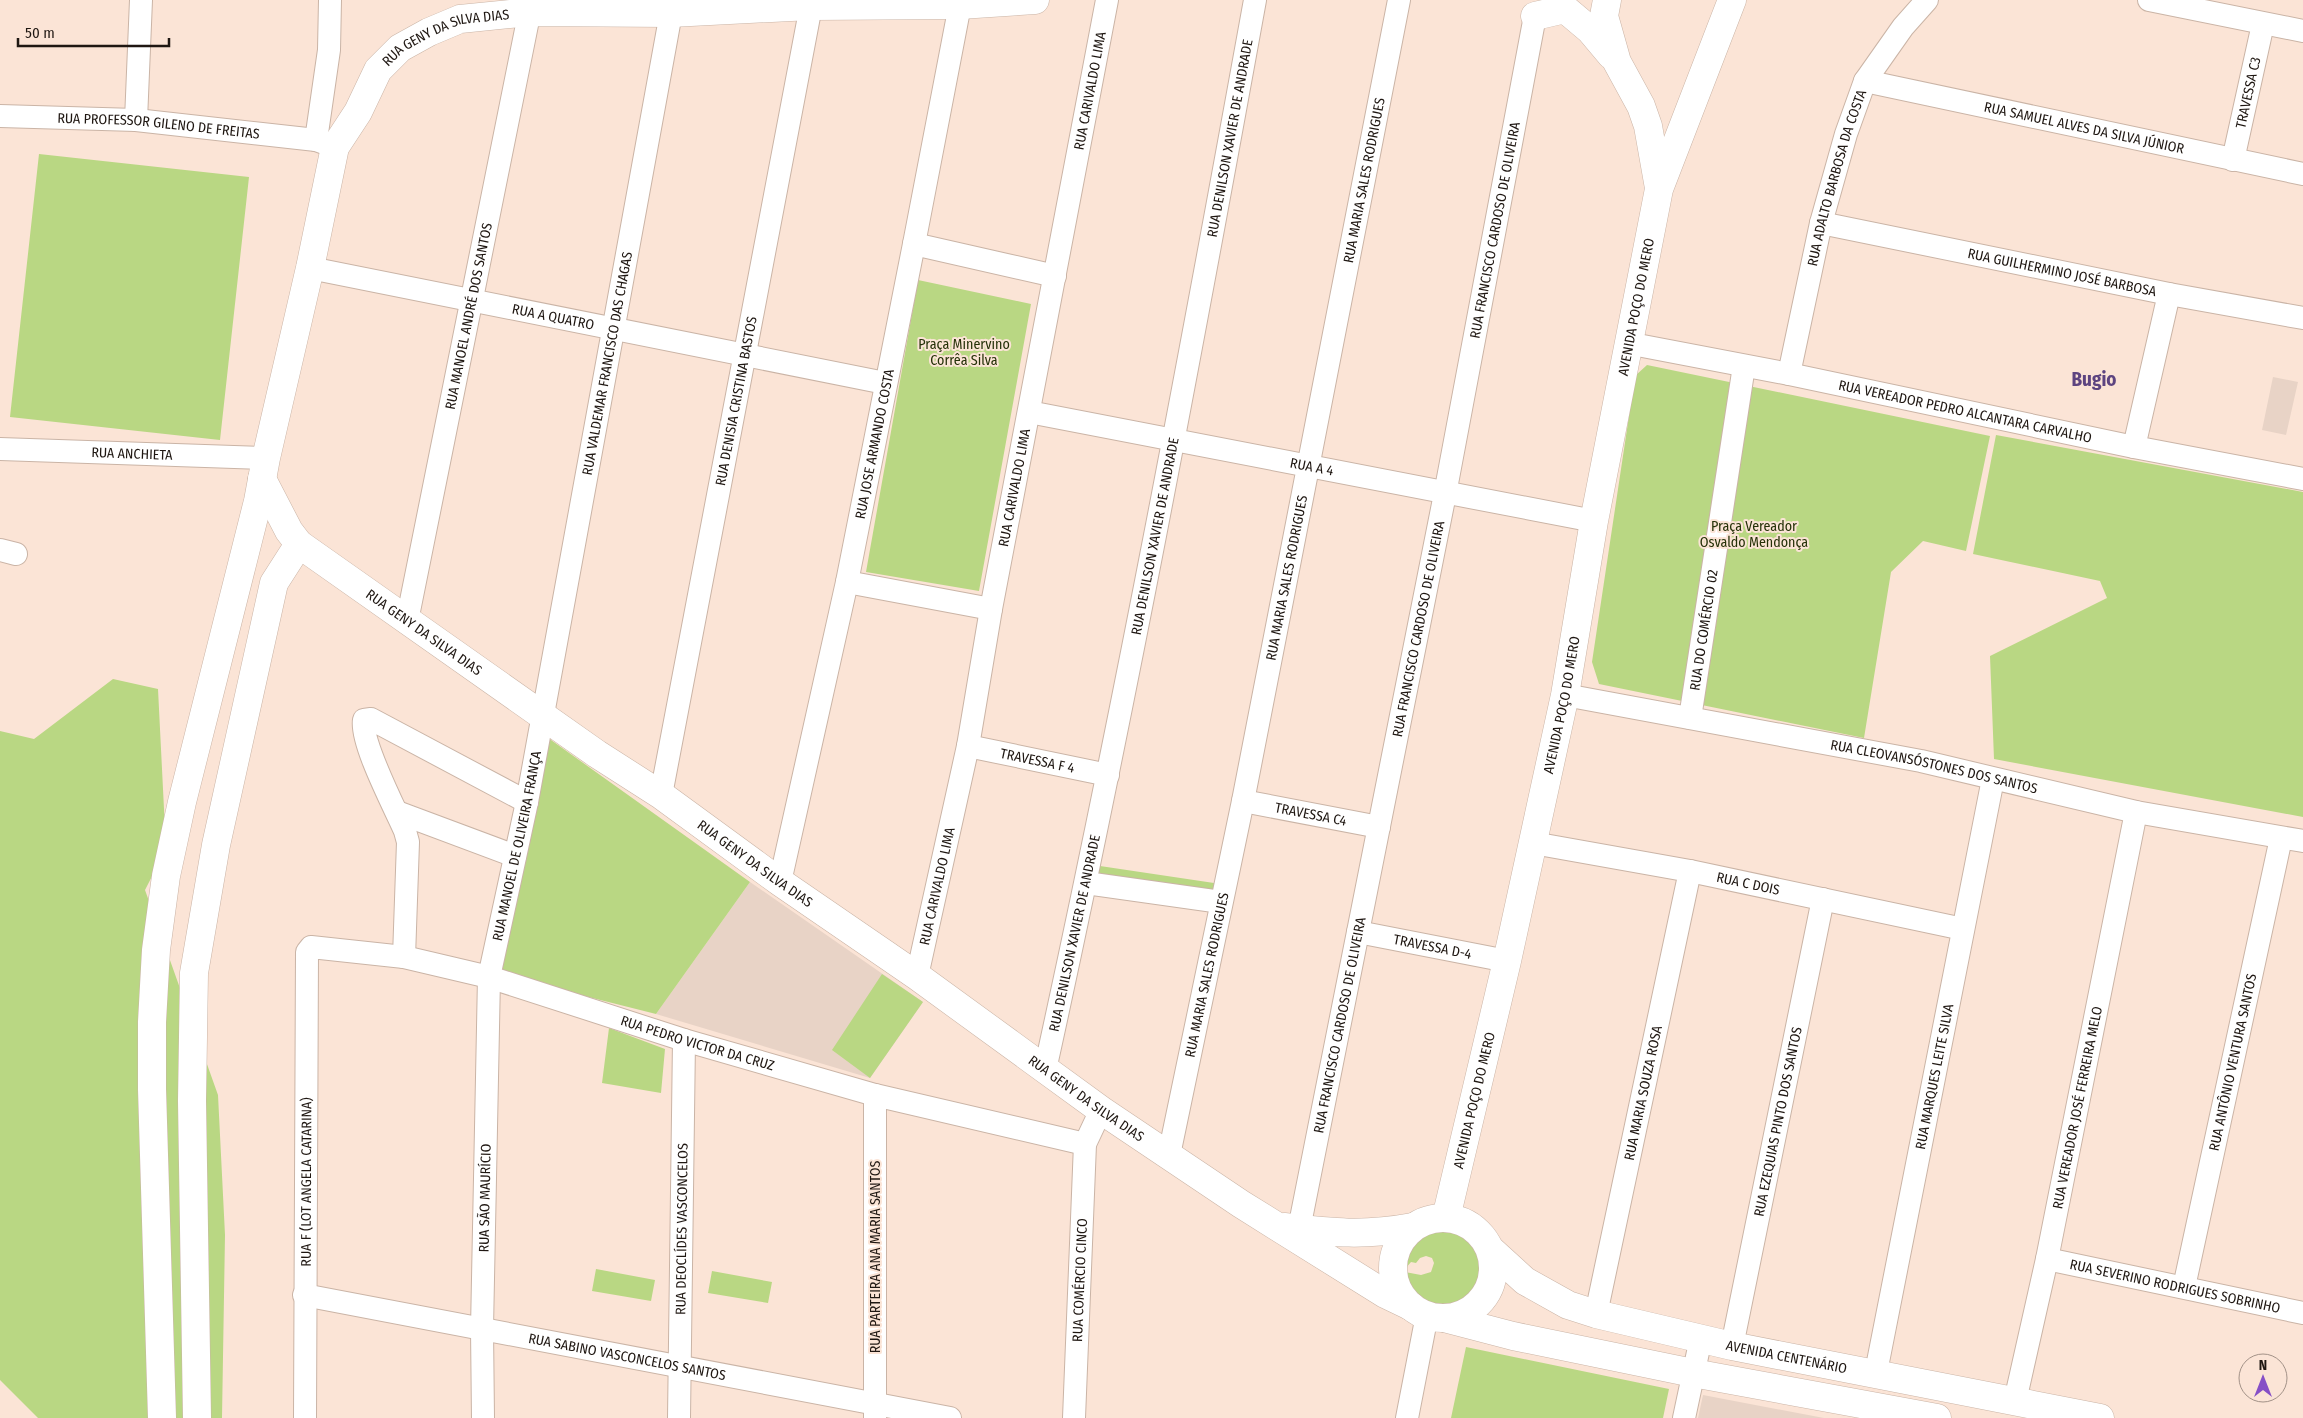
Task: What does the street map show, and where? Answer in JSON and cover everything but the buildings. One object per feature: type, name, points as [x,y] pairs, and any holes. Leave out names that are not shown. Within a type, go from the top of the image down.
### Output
[{"type":"main road","name":"RUA GENY DA SILVA DIAS","points":[[162,1418],[152,1089],[152,1022],[156,950],[166,876],[182,802],[251,530],[310,268],[325,144],[358,112],[378,70],[400,48],[429,32],[460,19],[531,6],[671,13],[730,5],[960,5],[1035,0]]},
{"type":"main road","name":"AVENIDA POÇO DO MERO","points":[[1607,0],[1604,16],[1617,62],[1641,106],[1648,126],[1659,189]]},
{"type":"main road","name":"AVENIDA POÇO DO MERO","points":[[1446,1218],[1507,961],[1565,695],[1594,521],[1627,343],[1659,189],[1732,0]]},
{"type":"main road","points":[[1535,16],[1565,9],[1590,30],[1617,62]]},
{"type":"main road","name":"RUA GENY DA SILVA DIAS","points":[[264,469],[289,531],[298,544],[543,714],[597,754],[661,795],[780,882],[917,976],[1101,1110],[1385,1294],[1428,1314]]},
{"type":"main road","points":[[197,1418],[192,1101],[194,973],[216,845],[274,582],[298,544]]},
{"type":"main road","points":[[1428,1314],[1460,1315],[1474,1308],[1485,1296],[1492,1282],[1494,1266],[1491,1250],[1483,1236],[1473,1227],[1460,1220],[1432,1219],[1413,1227],[1402,1238],[1396,1252],[1393,1267],[1395,1282],[1402,1296],[1428,1314],[1513,1336],[1693,1373],[1937,1418]]},
{"type":"main road","name":"RUA GENY DA SILVA DIAS","points":[[1290,1231],[1363,1234],[1413,1227]]},
{"type":"main road","name":"AVENIDA CENTENÁRIO","points":[[1491,1250],[1525,1281],[1568,1305],[1596,1314],[1732,1346],[1885,1374],[2100,1418]]},
{"type":"main road","points":[[1885,1374],[1888,1409]]},
{"type":"street","points":[[136,120],[141,0]]},
{"type":"street","points":[[325,144],[330,0]]},
{"type":"street","name":"RUA CARIVALDO LIMA","points":[[917,976],[968,746],[991,609],[1107,0]]},
{"type":"street","name":"RUA DENILSON XAVIER DE ANDRADE","points":[[1045,1070],[1086,883],[1174,441],[1255,0]]},
{"type":"street","name":"RUA MARIA SALES RODRIGUES","points":[[1169,1155],[1243,801],[1399,0]]},
{"type":"street","name":"RUA ADALTO BARBOSA DA COSTA","points":[[1789,374],[1821,223],[1846,134],[1865,81],[1903,27],[1927,0]]},
{"type":"street","points":[[2149,0],[2303,32]]},
{"type":"street","name":"RUA JOSE ARMANDO COSTA","points":[[780,882],[847,582],[960,5]]},
{"type":"street","name":"RUA MANOEL ANDRÉ DOS SANTOS","points":[[407,621],[531,6]]},
{"type":"street","name":"RUA DENISIA CRISTINA BASTOS","points":[[661,795],[811,6]]},
{"type":"street","name":"RUA VALDEMAR FRANCISCO DAS CHAGAS","points":[[543,714],[671,13]]},
{"type":"street","name":"RUA FRANCISCO CARDOSO DE OLIVEIRA","points":[[1290,1231],[1358,932],[1445,494],[1535,16]]},
{"type":"street","name":"TRAVESSA C3","points":[[2233,160],[2263,24]]},
{"type":"street","name":"RUA SAMUEL ALVES DA SILVA JÚNIOR","points":[[1865,81],[2303,174]]},
{"type":"street","name":"RUA PROFESSOR GILENO DE FREITAS","points":[[0,116],[136,120],[325,144]]},
{"type":"street","name":"RUA GUILHERMINO JOSÉ BARBOSA","points":[[1821,223],[2169,294],[2303,318]]},
{"type":"street","points":[[914,244],[1055,276]]},
{"type":"street","name":"RUA A QUATRO","points":[[310,268],[885,382]]},
{"type":"street","points":[[2134,447],[2169,294]]},
{"type":"street","name":"RUA VEREADOR PEDRO ALCANTARA CARVALHO","points":[[1627,343],[1789,374],[2134,447],[2303,479]]},
{"type":"street","name":"RUA DO COMÉRCIO 02","points":[[1690,718],[1744,366]]},
{"type":"street","name":"RUA A 4","points":[[1030,412],[1445,494],[1594,521]]},
{"type":"street","name":"RUA ANCHIETA","points":[[0,449],[264,469]]},
{"type":"street","points":[[847,582],[991,609]]},
{"type":"street","name":"RUA CLEOVANSÓSTONES DOS SANTOS","points":[[1565,695],[1921,761],[2136,812],[2303,841]]},
{"type":"street","name":"RUA MANOEL DE OLIVEIRA FRANÇA","points":[[489,977],[527,802],[543,714]]},
{"type":"street","points":[[404,957],[409,855],[405,831],[375,762],[364,732],[364,720],[371,719],[527,802]]},
{"type":"street","name":"TRAVESSA F 4","points":[[968,746],[1108,775]]},
{"type":"street","name":"RUA MARQUES LEITE SILVA","points":[[1885,1374],[1963,929],[1993,779]]},
{"type":"street","name":"TRAVESSA C4","points":[[1243,801],[1379,827]]},
{"type":"street","points":[[397,812],[515,856]]},
{"type":"street","name":"RUA VEREADOR JOSÉ FERREIRA MELO","points":[[2016,1402],[2047,1259],[2136,812]]},
{"type":"street","name":"RUA ANTÔNIO VENTURA SANTOS","points":[[2184,1287],[2281,838]]},
{"type":"street","name":"RUA C DOIS","points":[[1533,843],[1690,871],[1963,929]]},
{"type":"street","name":"RUA MARIA SOUZA ROSA","points":[[1596,1314],[1690,871]]},
{"type":"street","points":[[1086,883],[1221,902]]},
{"type":"street","name":"RUA EZEQUIAS PINTO DOS SANTOS","points":[[1732,1346],[1823,899]]},
{"type":"street","name":"TRAVESSA D-4","points":[[1358,932],[1507,961]]},
{"type":"street","name":"RUA PEDRO VICTOR DA CRUZ","points":[[311,947],[404,957],[489,977],[684,1040],[875,1095],[1085,1144]]},
{"type":"street","name":"RUA F (LOT ANGELA CATARINA)","points":[[304,1418],[307,952],[311,947]]},
{"type":"street","name":"RUA SÃO MAURÍCIO","points":[[483,1418],[482,1329],[489,977]]},
{"type":"street","name":"RUA DEOCLÍDES VASCONCELOS","points":[[679,1418],[684,1040]]},
{"type":"street","name":"RUA PARTEIRA ANA MARIA SANTOS","points":[[875,1095],[875,1412]]},
{"type":"street","points":[[1085,1144],[1101,1110]]},
{"type":"street","name":"RUA COMÉRCIO CINCO","points":[[1074,1418],[1085,1144]]},
{"type":"street","name":"RUA SEVERINO RODRIGUES SOBRINHO","points":[[2047,1259],[2303,1313]]},
{"type":"street","name":"RUA SABINO VASCONCELOS SANTOS","points":[[304,1295],[679,1368],[875,1412],[950,1418]]},
{"type":"street","points":[[1407,1418],[1428,1314]]},
{"type":"street","points":[[1684,1418],[1701,1338]]},
{"type":"shaded area","points":[[2273,377],[2298,382],[2286,435],[2262,430]]},
{"type":"shaded area","points":[[750,882],[923,1002],[870,1078],[656,1014]]},
{"type":"shaded area","points":[[1703,1395],[1824,1418],[1698,1418]]},
{"type":"green space","points":[[39,154],[249,177],[220,440],[10,417]]},
{"type":"green space","name":"Praça Minervino Corrêa Silva","points":[[918,280],[1031,304],[979,591],[866,572]]},
{"type":"green space","name":"Praça Vereador Osvaldo Mendonça","points":[[1647,365],[1990,436],[1966,551],[1923,541],[1891,572],[1864,738],[1599,684],[1592,662],[1635,376]]},
{"type":"green space","points":[[1996,435],[2303,492],[2303,817],[1994,759],[1990,656],[2107,598],[2100,581],[1973,554]]},
{"type":"green space","points":[[113,679],[158,689],[166,849],[145,890],[218,1095],[225,1235],[222,1418],[38,1418],[0,1380],[0,731],[34,739]]},
{"type":"green space","points":[[544,735],[750,882],[656,1014],[485,971]]},
{"type":"green space","points":[[1100,866],[1214,883],[1214,894],[1093,877]]},
{"type":"green space","points":[[882,974],[923,1002],[870,1078],[832,1050]]},
{"type":"green space","points":[[609,1028],[665,1049],[661,1093],[602,1083]]},
{"type":"green space","points":[[1446,1223],[1463,1230],[1476,1241],[1482,1254],[1484,1268],[1481,1281],[1473,1293],[1461,1301],[1445,1304],[1427,1301],[1414,1293],[1406,1280],[1404,1265],[1406,1250],[1414,1237],[1427,1227]],"holes":[[[1426,1256],[1432,1258],[1434,1263],[1431,1272],[1421,1275],[1405,1272],[1405,1269],[1411,1262],[1416,1263],[1420,1258]]]},
{"type":"green space","points":[[596,1269],[655,1280],[651,1301],[592,1291]]},
{"type":"green space","points":[[712,1271],[772,1282],[768,1303],[708,1293]]},
{"type":"green space","points":[[1466,1347],[1669,1389],[1663,1418],[1451,1418]]},
{"type":"district","name":"Bugio","points":[[2094,379]]}]
